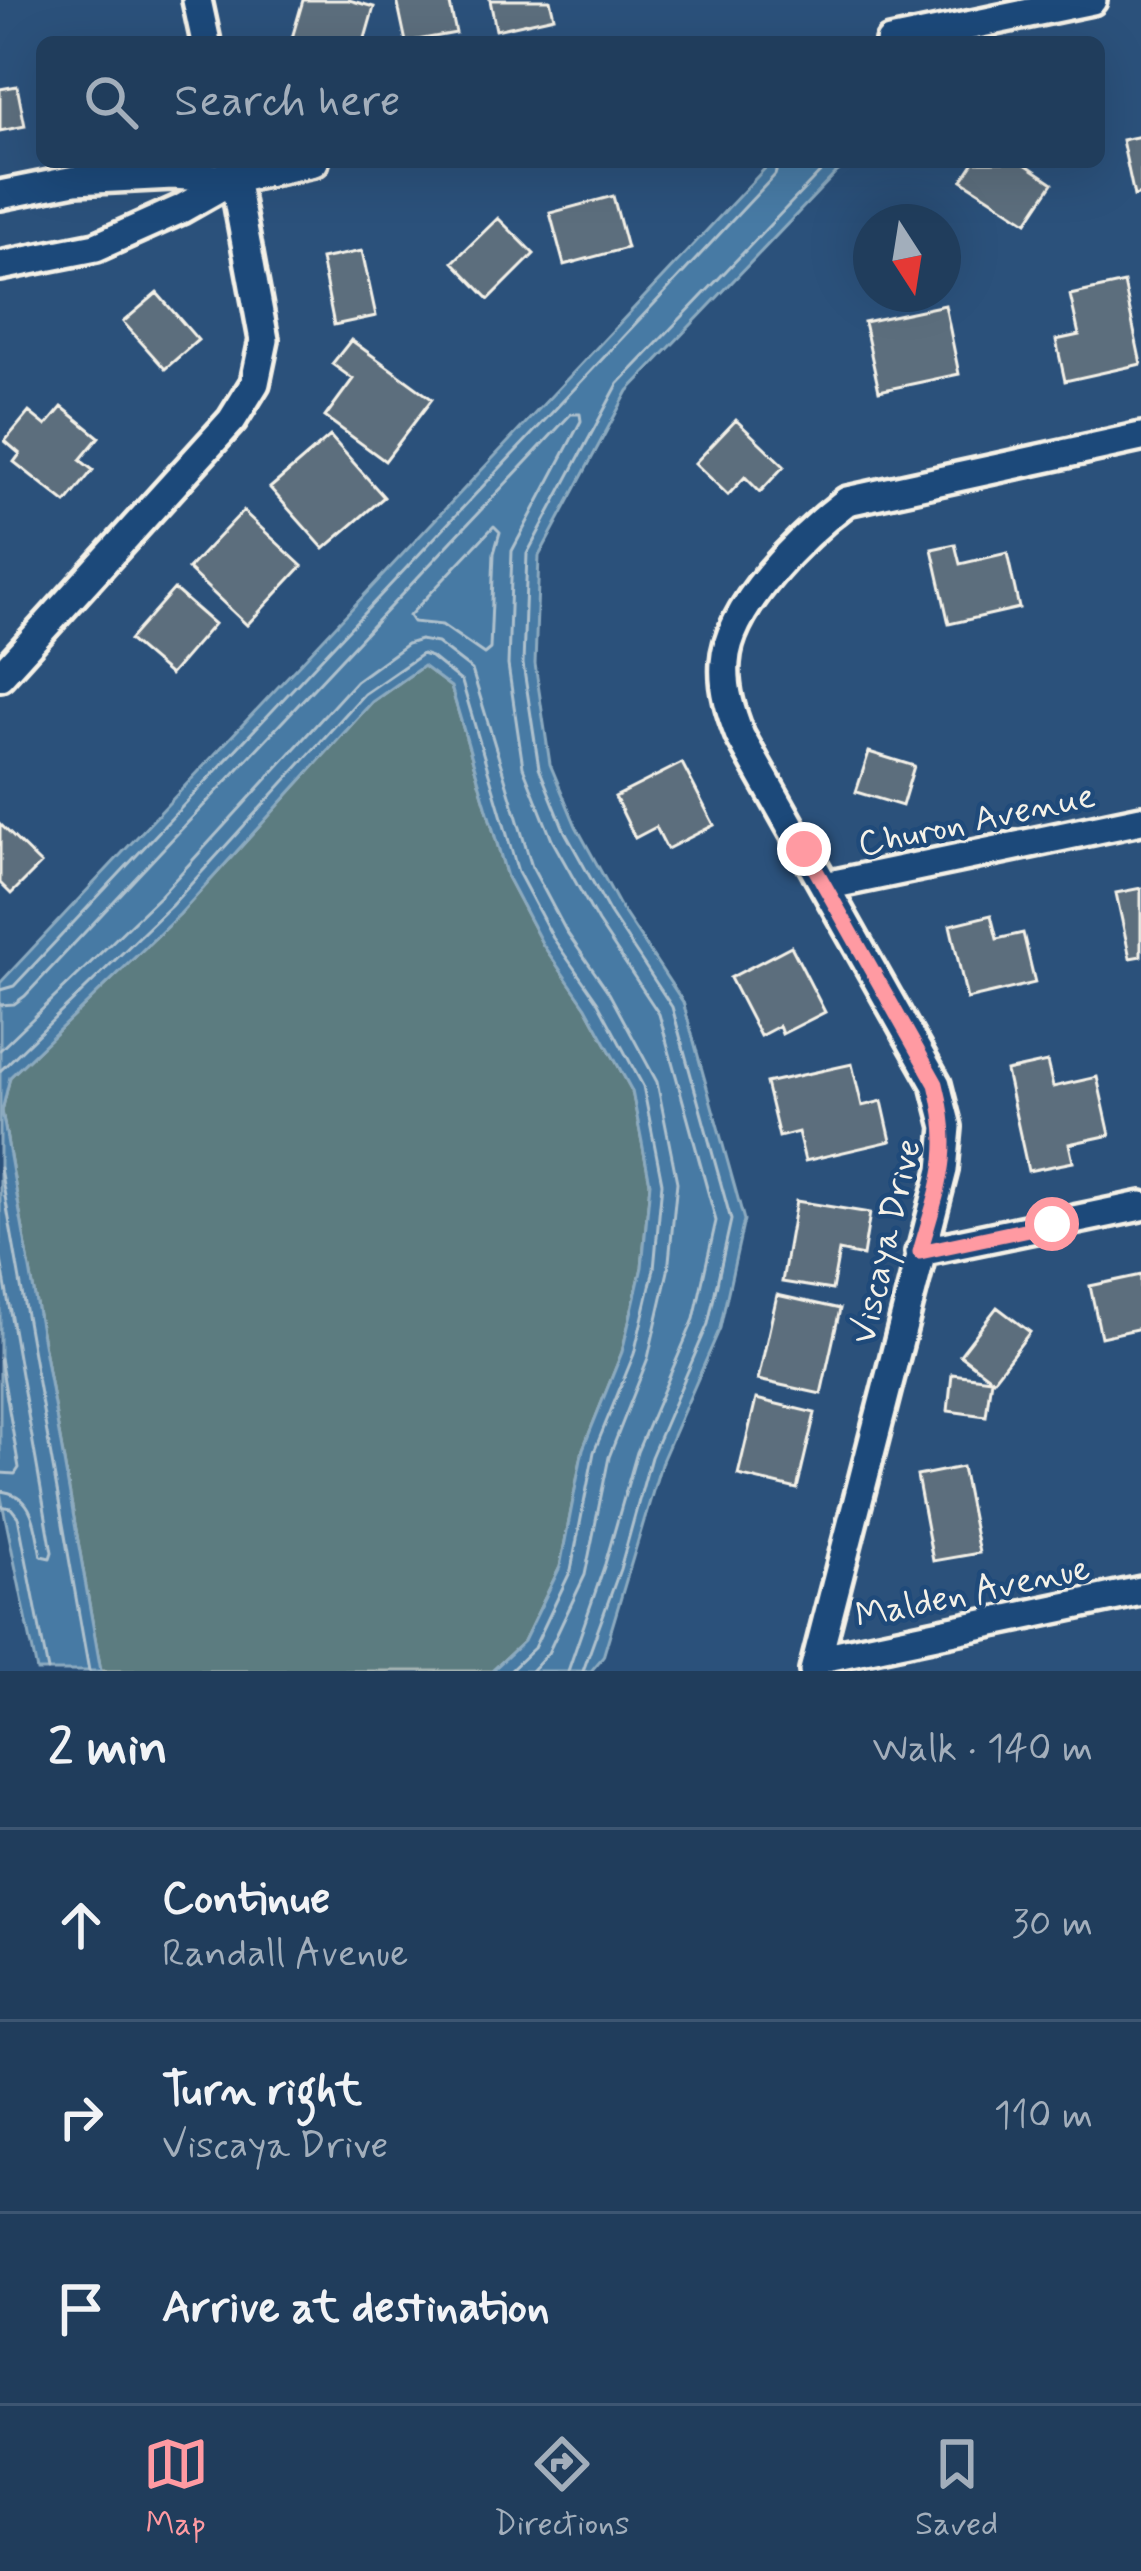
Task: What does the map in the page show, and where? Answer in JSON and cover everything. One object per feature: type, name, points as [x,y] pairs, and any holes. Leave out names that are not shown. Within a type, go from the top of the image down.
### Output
[{"type":"street","points":[[197,0],[205,36]]},
{"type":"street","points":[[919,36],[1092,0]]},
{"type":"street","points":[[0,195],[75,180],[233,170]]},
{"type":"street","points":[[0,266],[96,247],[181,208],[233,170]]},
{"type":"street","points":[[0,676],[232,419],[255,383],[264,340],[233,170]]},
{"type":"street","name":"Viscaya Drive","points":[[815,1665],[943,1170],[947,1127],[936,1084],[740,736],[728,704],[724,661],[737,619],[812,528],[847,501],[1141,437]]},
{"type":"street","name":"Churon Avenue","points":[[825,886],[1141,820]]},
{"type":"street","points":[[920,1252],[1141,1206]]},
{"type":"street","name":"Malden Avenue","points":[[815,1665],[1141,1592]]},
{"type":"green space","points":[[423,666],[451,687],[507,877],[632,1091],[650,1183],[642,1267],[622,1352],[583,1449],[560,1567],[524,1641],[492,1671],[101,1671],[2,1111],[10,1077],[180,914],[372,702]]},
{"type":"water","points":[[765,168],[843,168],[628,391],[539,556],[535,664],[550,764],[576,826],[621,908],[683,1002],[744,1220],[720,1328],[662,1461],[603,1657],[591,1671],[492,1671],[524,1641],[560,1567],[583,1449],[622,1352],[642,1267],[650,1183],[632,1091],[507,877],[451,687],[423,666],[372,702],[180,914],[10,1077],[2,1111],[101,1671],[37,1671],[0,1492],[0,983]]},
{"type":"building","points":[[303,0],[349,0],[374,7],[366,36],[293,36]]},
{"type":"building","points":[[397,0],[449,0],[456,33],[405,36]]},
{"type":"building","points":[[490,0],[550,0],[554,17],[496,30]]},
{"type":"building","points":[[17,86],[25,126],[0,131],[0,89]]},
{"type":"building","points":[[1141,136],[1141,194],[1134,196],[1122,140]]},
{"type":"building","points":[[970,168],[1031,168],[1053,183],[1027,222],[962,180]]},
{"type":"building","points":[[613,196],[627,248],[564,265],[550,213]]},
{"type":"building","points":[[498,218],[534,254],[489,299],[453,262]]},
{"type":"building","points":[[362,251],[376,316],[334,325],[321,259]]},
{"type":"building","points":[[1124,283],[1141,364],[1065,381],[1056,340],[1079,335],[1070,295]]},
{"type":"building","points":[[157,293],[198,340],[165,369],[123,322]]},
{"type":"building","points":[[912,312],[946,312],[959,374],[879,391],[864,322]]},
{"type":"building","points":[[351,340],[432,399],[385,461],[325,417],[353,379],[332,364]]},
{"type":"building","points":[[62,407],[99,437],[80,460],[93,470],[66,503],[14,462],[20,454],[5,441],[29,412],[46,426]]},
{"type":"building","points":[[736,420],[784,466],[760,492],[745,477],[728,495],[695,463]]},
{"type":"building","points":[[330,436],[384,497],[324,549],[270,488]]},
{"type":"building","points":[[243,511],[302,566],[247,625],[188,569]]},
{"type":"building","points":[[955,544],[960,564],[1007,553],[1019,608],[949,624],[932,549]]},
{"type":"building","points":[[174,589],[214,624],[170,675],[129,640]]},
{"type":"building","points":[[869,752],[914,766],[902,806],[856,792]]},
{"type":"building","points":[[682,763],[714,825],[667,849],[656,827],[635,838],[615,797]]},
{"type":"building","points":[[0,824],[41,864],[11,894],[0,883]]},
{"type":"building","points":[[1141,888],[1141,956],[1130,958],[1116,893]]},
{"type":"building","points":[[991,915],[997,939],[1023,933],[1035,983],[967,999],[950,925]]},
{"type":"building","points":[[791,946],[825,1012],[782,1034],[779,1026],[760,1036],[730,978]]},
{"type":"building","points":[[1047,1062],[1053,1087],[1097,1077],[1110,1135],[1069,1144],[1073,1162],[1028,1171],[1006,1071]]},
{"type":"building","points":[[852,1064],[862,1106],[882,1101],[891,1141],[805,1161],[798,1132],[779,1137],[766,1083]]},
{"type":"building","points":[[796,1201],[870,1213],[863,1256],[839,1251],[832,1290],[782,1282]]},
{"type":"building","points":[[1141,1275],[1141,1328],[1101,1337],[1090,1286]]},
{"type":"building","points":[[777,1295],[840,1309],[821,1394],[758,1380]]},
{"type":"building","points":[[997,1307],[1030,1332],[993,1380],[960,1355]]},
{"type":"building","points":[[952,1374],[991,1379],[986,1416],[948,1411]]},
{"type":"building","points":[[756,1399],[815,1413],[797,1489],[738,1475]]},
{"type":"building","points":[[962,1467],[979,1553],[933,1561],[917,1476]]},
{"type":"route","points":[[804,849],[936,1084],[947,1127],[943,1170],[920,1252],[1052,1224]]}]
